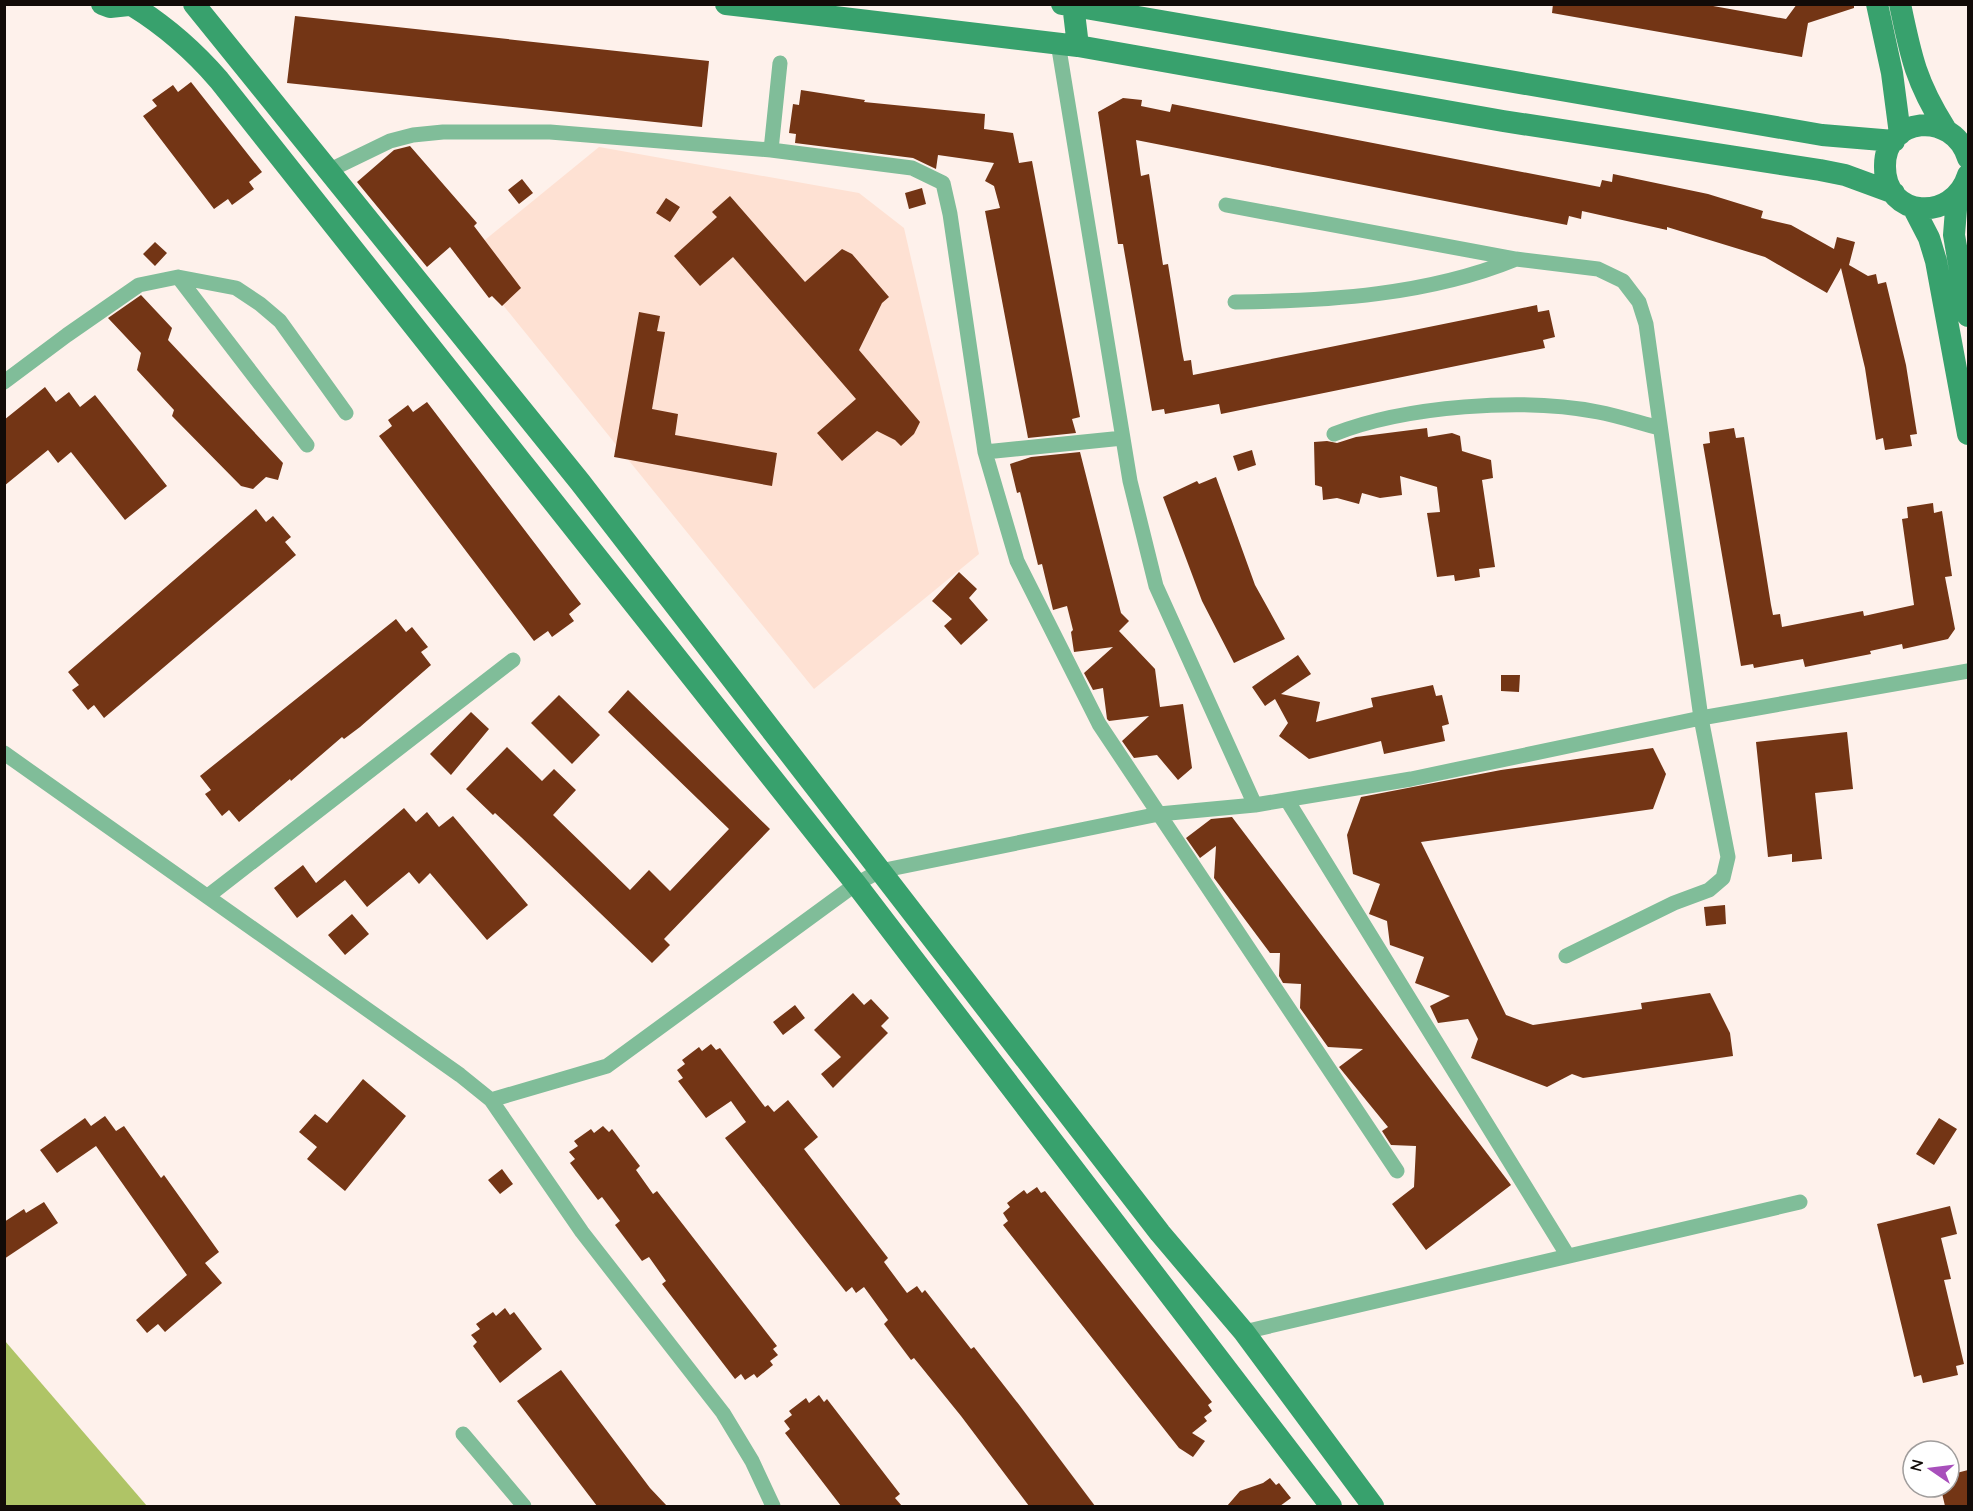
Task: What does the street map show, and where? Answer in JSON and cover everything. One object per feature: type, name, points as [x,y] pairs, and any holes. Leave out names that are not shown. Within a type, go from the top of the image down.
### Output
[{"type":"street","points":[[102,4],[135,5],[165,26],[194,51],[219,80],[856,885],[1331,1506]]},
{"type":"street","points":[[194,4],[580,482],[1160,1233],[1245,1332],[1373,1506]]},
{"type":"street","points":[[726,4],[1068,45],[1503,121],[1820,170],[1854,178],[1893,193],[1912,207],[1929,238],[1936,261],[1968,434]]},
{"type":"street","points":[[1877,4],[1894,85],[1897,137]]},
{"type":"street","points":[[1900,4],[1915,73],[1924,95],[1957,134],[1965,147],[1968,158]]},
{"type":"street","points":[[1255,805],[1155,586],[1130,481],[1068,45],[1070,5],[1822,135],[1897,137]]},
{"type":"street","points":[[771,150],[780,63]]},
{"type":"street","points":[[1893,193],[1885,167],[1887,153],[1897,137],[1914,126],[1930,124],[1957,134]]},
{"type":"street","points":[[328,171],[390,141],[413,135],[443,132],[550,132],[771,150],[912,168],[943,183],[952,226],[985,452],[1017,561],[1099,724],[1396,1171]]},
{"type":"street","points":[[1912,207],[1936,208],[1965,186]]},
{"type":"street","points":[[1965,186],[1954,235],[1968,316]]},
{"type":"street","points":[[1226,205],[1516,259],[1598,269],[1623,281],[1640,302],[1646,324],[1701,718],[1728,857],[1723,878],[1709,890],[1674,903],[1566,956]]},
{"type":"street","points":[[1235,302],[1305,302],[1403,290],[1487,271],[1516,259]]},
{"type":"street","points":[[4,382],[140,285],[178,277],[236,288],[260,304],[279,321],[346,413]]},
{"type":"street","points":[[178,277],[307,445]]},
{"type":"street","points":[[1334,434],[1353,426],[1438,409],[1532,406],[1596,412],[1660,428]]},
{"type":"street","points":[[985,452],[1123,438]]},
{"type":"street","points":[[208,896],[513,660]]},
{"type":"street","points":[[491,1100],[607,1066],[856,885],[880,871],[1160,814],[1287,800],[1411,778],[1701,718],[1968,671]]},
{"type":"street","points":[[4,753],[208,896],[491,1100],[576,1223],[723,1413],[752,1461],[773,1506]]},
{"type":"street","points":[[1287,800],[1568,1256]]},
{"type":"street","points":[[1245,1332],[1800,1202]]},
{"type":"street","points":[[463,1434],[524,1506]]},
{"type":"shaded area","points":[[599,147],[859,193],[904,228],[979,554],[814,689],[464,257]]},
{"type":"green space","points":[[5,1341],[147,1506],[5,1506]]},
{"type":"building","points":[[1553,4],[1702,4],[1786,19],[1797,4],[1854,4],[1854,8],[1808,23],[1802,57],[1552,13]]},
{"type":"building","points":[[295,16],[709,61],[702,127],[287,83]]},
{"type":"building","points":[[191,82],[262,172],[249,182],[254,189],[232,205],[228,199],[214,209],[143,116],[157,106],[152,100],[173,85],[178,92]]},
{"type":"building","points":[[801,90],[865,100],[864,102],[985,114],[984,129],[1013,133],[1019,163],[1032,161],[1080,417],[1072,419],[1076,433],[1028,438],[985,211],[1000,208],[994,186],[985,181],[994,163],[938,155],[936,169],[913,158],[795,143],[796,134],[789,133],[793,104],[799,105]]},
{"type":"building","points":[[1123,98],[1142,100],[1141,106],[1170,112],[1172,104],[1600,187],[1602,180],[1612,182],[1613,174],[1708,194],[1763,211],[1761,218],[1791,225],[1834,249],[1837,237],[1855,242],[1849,265],[1868,276],[1876,274],[1878,284],[1886,282],[1906,365],[1917,434],[1910,435],[1912,446],[1885,450],[1883,438],[1876,440],[1865,368],[1841,268],[1827,293],[1765,257],[1667,227],[1667,230],[1582,211],[1581,219],[1569,216],[1567,225],[1136,140],[1141,176],[1149,174],[1163,265],[1168,264],[1184,361],[1191,360],[1193,375],[1537,305],[1538,312],[1549,310],[1555,337],[1543,340],[1545,348],[1221,414],[1219,404],[1165,414],[1164,409],[1152,411],[1123,244],[1118,244],[1098,112]]},
{"type":"building","points":[[410,146],[477,223],[474,226],[521,288],[502,306],[492,296],[489,298],[450,247],[427,267],[357,182],[394,150]]},
{"type":"building","points":[[522,179],[533,193],[519,204],[508,190]]},
{"type":"building","points":[[922,188],[926,204],[909,209],[905,193]]},
{"type":"building","points":[[730,196],[805,282],[842,249],[852,254],[889,297],[882,303],[859,350],[920,422],[914,434],[901,446],[895,440],[877,431],[842,461],[817,433],[856,399],[733,257],[700,286],[674,256],[717,217],[712,212]]},
{"type":"building","points":[[666,198],[680,207],[670,222],[656,213]]},
{"type":"building","points":[[155,242],[167,253],[155,266],[143,254]]},
{"type":"building","points":[[141,295],[172,328],[168,340],[283,463],[278,480],[266,477],[253,489],[241,486],[172,416],[174,410],[137,370],[141,353],[108,318]]},
{"type":"building","points":[[639,312],[660,316],[657,331],[665,332],[652,409],[678,414],[675,435],[777,453],[772,486],[614,457]]},
{"type":"building","points":[[45,387],[56,402],[69,392],[80,407],[95,395],[167,486],[125,520],[71,452],[58,463],[48,450],[4,486],[4,420]]},
{"type":"building","points":[[427,402],[581,604],[569,614],[574,621],[552,637],[548,631],[534,641],[379,436],[392,426],[388,420],[408,405],[413,412]]},
{"type":"building","points":[[1427,428],[1428,437],[1452,433],[1460,436],[1462,451],[1491,460],[1493,478],[1482,480],[1495,567],[1479,569],[1480,577],[1455,581],[1454,575],[1437,577],[1427,513],[1440,512],[1437,487],[1400,476],[1402,495],[1380,498],[1362,493],[1359,504],[1337,498],[1323,500],[1322,487],[1315,485],[1314,442],[1337,443],[1356,437]]},
{"type":"building","points":[[1734,428],[1736,438],[1744,437],[1773,615],[1780,614],[1782,627],[1863,611],[1864,616],[1914,605],[1902,519],[1908,518],[1907,507],[1933,503],[1934,513],[1942,511],[1952,576],[1945,577],[1955,629],[1948,639],[1903,649],[1902,644],[1870,651],[1871,654],[1805,667],[1803,659],[1754,668],[1753,664],[1741,666],[1703,444],[1710,443],[1709,432]]},
{"type":"building","points":[[1252,450],[1256,465],[1238,471],[1233,456]]},
{"type":"building","points":[[1080,452],[1121,613],[1129,621],[1119,631],[1155,669],[1160,707],[1183,704],[1192,768],[1178,780],[1157,755],[1134,758],[1122,741],[1149,716],[1109,721],[1107,719],[1103,688],[1093,690],[1084,673],[1113,647],[1074,652],[1071,632],[1073,630],[1067,606],[1053,610],[1042,564],[1038,565],[1020,492],[1017,493],[1010,464],[1031,457]]},
{"type":"building","points":[[1216,477],[1255,585],[1285,639],[1234,663],[1202,601],[1163,497],[1197,481],[1199,484]]},
{"type":"building","points":[[256,509],[266,522],[273,516],[291,537],[285,542],[296,555],[104,718],[94,705],[88,710],[72,690],[79,685],[68,672]]},
{"type":"building","points":[[959,572],[977,589],[969,598],[988,620],[961,645],[944,626],[952,619],[932,601]]},
{"type":"building","points":[[396,619],[406,632],[412,627],[428,647],[421,652],[431,665],[360,727],[344,739],[342,737],[239,822],[229,810],[222,816],[205,794],[211,790],[200,776]]},
{"type":"building","points":[[1298,655],[1311,674],[1281,694],[1320,702],[1316,722],[1373,707],[1371,698],[1433,685],[1436,696],[1442,695],[1449,724],[1442,726],[1445,741],[1384,754],[1381,741],[1309,759],[1279,736],[1288,723],[1275,699],[1265,706],[1252,687]]},
{"type":"building","points":[[1501,675],[1520,675],[1519,692],[1501,691]]},
{"type":"building","points":[[628,690],[770,829],[664,939],[670,945],[652,963],[521,837],[495,813],[493,815],[466,789],[507,747],[542,781],[554,769],[576,790],[553,815],[630,890],[649,870],[670,891],[729,829],[608,712]]},
{"type":"building","points":[[559,695],[600,735],[572,764],[531,723]]},
{"type":"building","points":[[471,712],[489,729],[451,775],[430,754]]},
{"type":"building","points":[[1847,732],[1853,789],[1815,793],[1822,859],[1792,862],[1792,854],[1768,857],[1756,742]]},
{"type":"building","points":[[1653,748],[1666,774],[1653,809],[1421,842],[1506,1015],[1533,1025],[1642,1009],[1641,1003],[1710,993],[1730,1033],[1733,1056],[1583,1078],[1572,1074],[1547,1087],[1471,1058],[1478,1039],[1468,1019],[1438,1023],[1430,1006],[1450,996],[1415,983],[1424,957],[1390,945],[1387,921],[1369,914],[1380,884],[1353,874],[1347,835],[1361,797],[1501,770]]},
{"type":"building","points":[[404,808],[416,822],[427,812],[439,827],[453,816],[528,905],[487,940],[430,873],[419,884],[409,872],[367,907],[345,880],[297,918],[274,888],[303,865],[316,883]]},
{"type":"building","points":[[1232,817],[1511,1185],[1426,1250],[1392,1204],[1414,1187],[1416,1146],[1391,1145],[1382,1131],[1388,1127],[1339,1067],[1363,1049],[1328,1047],[1300,1008],[1301,984],[1283,983],[1279,976],[1280,953],[1270,953],[1214,878],[1216,846],[1200,858],[1186,838],[1211,819]]},
{"type":"building","points":[[1725,905],[1726,924],[1706,926],[1704,907]]},
{"type":"building","points":[[352,914],[369,934],[345,955],[328,935]]},
{"type":"building","points":[[853,993],[864,1005],[871,999],[889,1018],[881,1026],[888,1033],[833,1088],[821,1074],[841,1057],[814,1030]]},
{"type":"building","points":[[795,1005],[805,1018],[783,1035],[773,1022]]},
{"type":"building","points":[[711,1044],[716,1050],[720,1048],[765,1107],[768,1105],[774,1112],[788,1100],[818,1137],[804,1149],[888,1258],[884,1262],[907,1293],[917,1286],[922,1293],[925,1290],[971,1349],[974,1347],[1095,1506],[1029,1506],[961,1416],[914,1358],[911,1360],[884,1324],[888,1320],[864,1287],[856,1293],[852,1287],[846,1292],[725,1138],[746,1122],[731,1101],[706,1118],[678,1081],[683,1078],[677,1070],[685,1064],[682,1060],[699,1047],[702,1051]]},
{"type":"building","points":[[363,1079],[406,1116],[345,1191],[307,1159],[317,1147],[299,1132],[315,1114],[327,1123]]},
{"type":"building","points":[[105,1116],[116,1131],[124,1126],[161,1178],[164,1175],[219,1252],[205,1263],[222,1283],[165,1332],[158,1324],[147,1333],[136,1320],[187,1275],[96,1146],[57,1173],[40,1150],[85,1118],[91,1126]]},
{"type":"building","points":[[1939,1118],[1957,1129],[1934,1165],[1916,1154]]},
{"type":"building","points":[[603,1126],[609,1132],[612,1129],[640,1166],[636,1170],[653,1194],[657,1191],[777,1346],[773,1349],[778,1355],[770,1361],[773,1365],[757,1378],[754,1374],[745,1380],[741,1374],[735,1379],[662,1284],[666,1281],[649,1257],[642,1261],[615,1225],[620,1221],[602,1197],[598,1200],[570,1163],[575,1159],[569,1152],[578,1146],[574,1141],[591,1129],[594,1133]]},
{"type":"building","points":[[502,1169],[513,1184],[500,1194],[488,1180]]},
{"type":"building","points":[[1037,1187],[1041,1193],[1045,1191],[1212,1402],[1208,1405],[1212,1411],[1204,1417],[1207,1421],[1192,1433],[1205,1441],[1193,1457],[1179,1448],[1003,1225],[1008,1221],[1003,1213],[1010,1207],[1007,1203],[1024,1190],[1027,1194]]},
{"type":"building","points":[[44,1202],[58,1223],[4,1259],[4,1222],[24,1209],[26,1213]]},
{"type":"building","points":[[1950,1206],[1957,1234],[1941,1238],[1951,1279],[1944,1280],[1964,1364],[1956,1366],[1958,1375],[1923,1383],[1921,1375],[1914,1377],[1877,1224]]},
{"type":"building","points":[[505,1308],[510,1315],[514,1312],[542,1349],[500,1383],[473,1346],[477,1342],[471,1335],[480,1329],[476,1324],[493,1312],[496,1316]]},
{"type":"building","points":[[561,1370],[650,1488],[667,1506],[597,1506],[517,1401]]},
{"type":"building","points":[[819,1395],[824,1402],[827,1399],[900,1494],[895,1498],[902,1506],[841,1506],[785,1433],[790,1429],[784,1421],[792,1415],[789,1411],[806,1398],[809,1403]]},
{"type":"building","points":[[1968,1470],[1968,1506],[1945,1506],[1943,1499],[1961,1499],[1961,1472]]},
{"type":"building","points":[[1270,1478],[1276,1485],[1279,1483],[1291,1498],[1280,1506],[1227,1506],[1240,1491],[1263,1483]]}]
